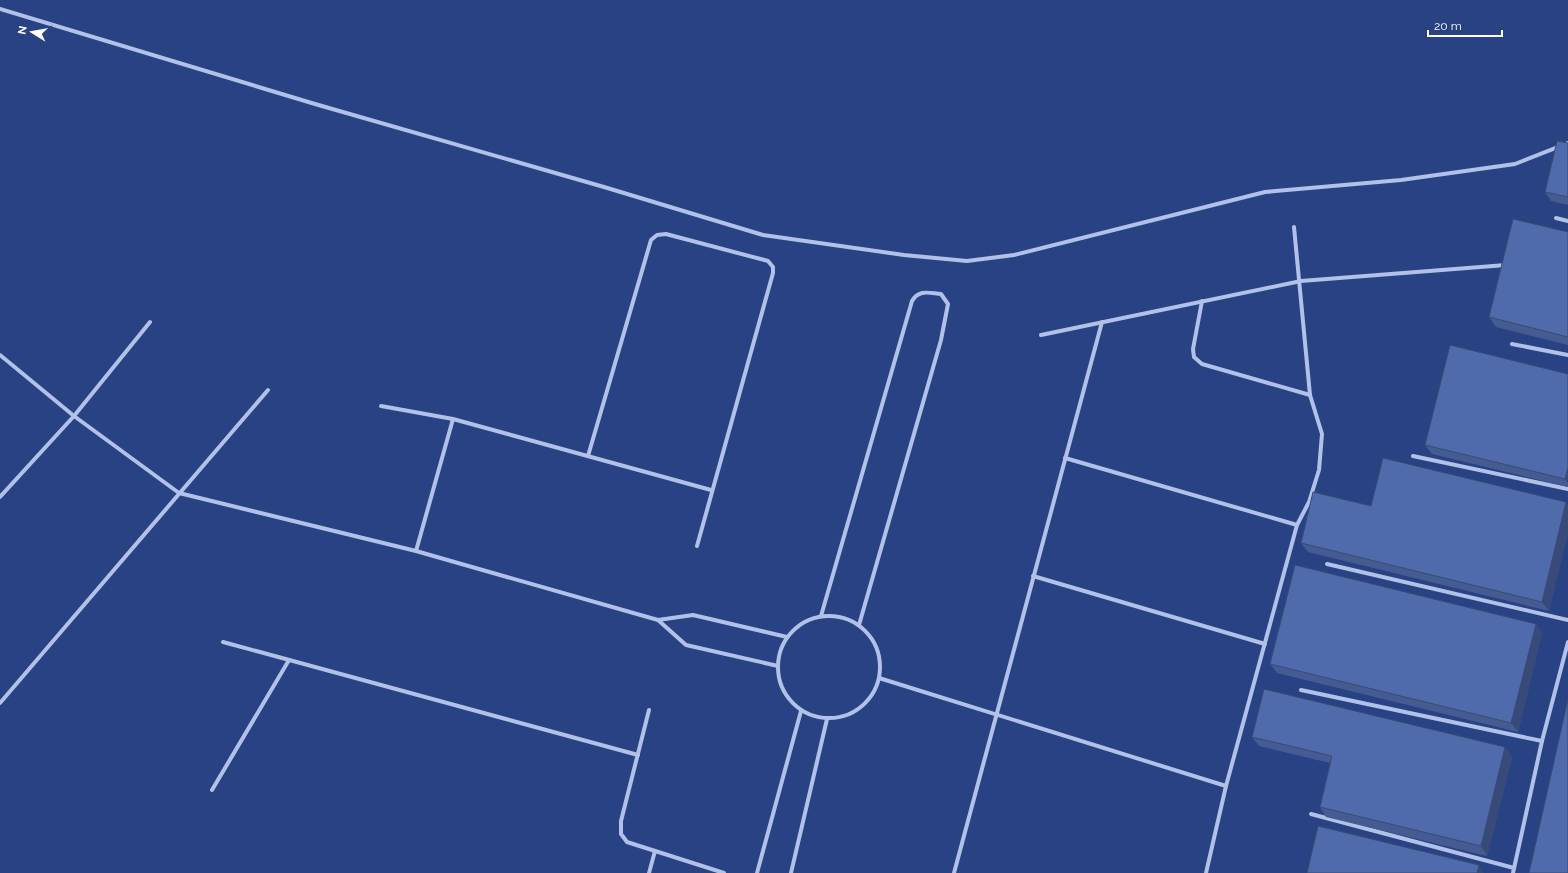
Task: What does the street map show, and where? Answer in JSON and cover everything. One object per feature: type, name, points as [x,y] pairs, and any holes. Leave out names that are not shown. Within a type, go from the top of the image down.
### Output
[{"type":"street","points":[[0,9],[316,104],[604,187],[763,235],[967,261],[1014,254],[1265,192],[1401,180],[1515,164],[1568,143]]},
{"type":"street","points":[[1556,218],[1568,220]]},
{"type":"street","points":[[1206,873],[1226,786],[1297,524],[1309,502],[1319,470],[1322,434],[1310,395],[1301,281],[1294,227]]},
{"type":"street","points":[[588,456],[651,240],[657,235],[666,234],[768,261],[772,267],[773,273],[711,490],[697,546]]},
{"type":"street","points":[[1041,335],[1301,281],[1508,265]]},
{"type":"street","points":[[821,616],[912,301],[916,294],[921,292],[941,294],[948,304],[941,340],[859,625]]},
{"type":"street","points":[[1202,301],[1193,349],[1194,357],[1202,364],[1310,395]]},
{"type":"street","points":[[0,497],[74,416],[150,322]]},
{"type":"street","points":[[954,873],[1102,322]]},
{"type":"street","points":[[1512,344],[1568,355]]},
{"type":"street","points":[[0,355],[74,416],[179,493],[416,551],[658,620],[693,615],[787,637]]},
{"type":"street","points":[[0,703],[268,390]]},
{"type":"street","points":[[381,406],[453,418],[711,490]]},
{"type":"street","points":[[416,551],[453,418]]},
{"type":"street","points":[[1413,456],[1568,489]]},
{"type":"street","points":[[1066,458],[1297,524]]},
{"type":"street","points":[[1327,564],[1568,620]]},
{"type":"street","points":[[1033,576],[1265,644]]},
{"type":"street","points":[[821,616],[841,617],[859,625],[873,640],[880,659],[879,678],[869,700],[850,714],[827,719],[801,711],[783,690],[778,666],[787,637],[800,625],[821,616]]},
{"type":"street","points":[[658,620],[686,645],[778,666]]},
{"type":"street","points":[[223,642],[638,755]]},
{"type":"street","points":[[1311,814],[1514,871],[1542,741],[1568,642]]},
{"type":"street","points":[[212,790],[289,660]]},
{"type":"street","points":[[879,678],[996,713],[1226,786]]},
{"type":"street","points":[[1301,690],[1542,741]]},
{"type":"street","points":[[650,710],[621,821],[621,834],[627,842],[724,873]]},
{"type":"street","points":[[757,873],[801,711]]},
{"type":"street","points":[[791,873],[827,719]]},
{"type":"street","points":[[649,873],[655,851]]},
{"type":"building","points":[[1557,141],[1568,143],[1568,197],[1545,192]]},
{"type":"building","points":[[1513,219],[1568,232],[1568,337],[1489,317]]},
{"type":"building","points":[[1450,345],[1568,374],[1568,467],[1565,479],[1425,445]]},
{"type":"building","points":[[1383,458],[1566,502],[1542,602],[1301,543],[1313,492],[1371,506]]},
{"type":"building","points":[[1295,565],[1536,624],[1511,723],[1270,664]]},
{"type":"building","points":[[1264,689],[1505,747],[1481,846],[1320,807],[1332,756],[1252,737]]},
{"type":"building","points":[[1568,699],[1568,873],[1529,873]]},
{"type":"building","points":[[1318,826],[1479,865],[1477,873],[1307,873]]}]
